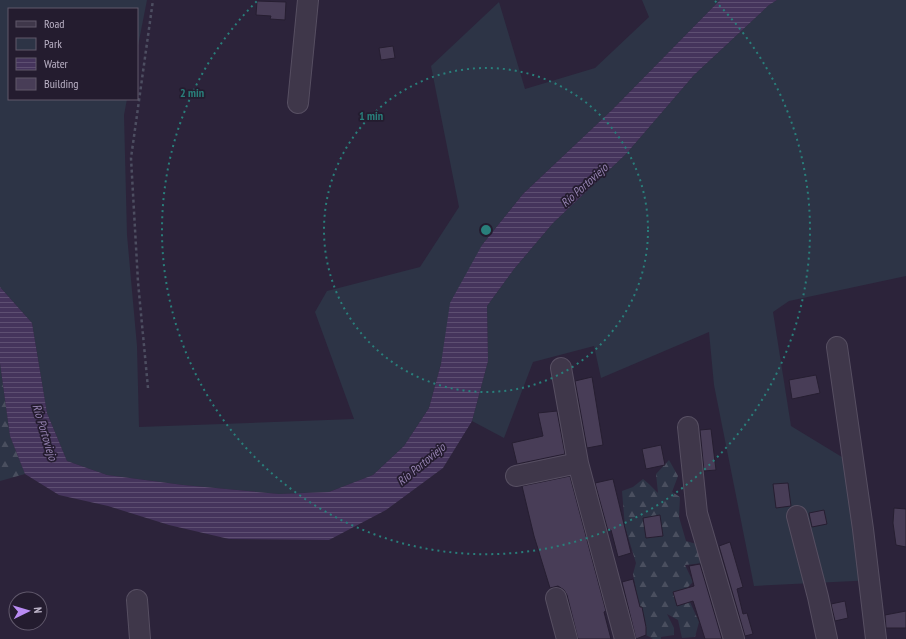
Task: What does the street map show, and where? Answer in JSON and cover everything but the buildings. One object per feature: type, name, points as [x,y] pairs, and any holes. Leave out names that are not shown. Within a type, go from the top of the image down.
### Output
[{"type":"street","points":[[298,103],[308,0]]},
{"type":"street","points":[[836,346],[863,529],[876,639]]},
{"type":"street","points":[[562,368],[578,463],[625,639]]},
{"type":"street","points":[[688,427],[697,513],[734,639]]},
{"type":"street","points":[[516,476],[578,463]]},
{"type":"street","points":[[797,516],[818,597],[827,639]]},
{"type":"street","points":[[556,598],[567,639]]},
{"type":"street","points":[[137,600],[140,639]]},
{"type":"path","points":[[148,388],[138,282],[132,158],[152,0]]},
{"type":"green space","points":[[0,0],[147,0],[138,46],[138,8],[8,8],[8,100],[127,100],[124,115],[127,235],[137,346],[139,427],[354,419],[315,312],[327,291],[420,267],[459,207],[431,66],[499,2],[525,89],[595,68],[649,17],[642,0],[720,0],[613,109],[523,194],[482,245],[441,364],[429,408],[404,446],[373,475],[329,492],[279,494],[183,485],[107,475],[67,461],[47,413],[32,323],[0,287]]},
{"type":"green space","points":[[777,0],[906,0],[906,276],[789,301],[773,312],[791,426],[860,468],[875,580],[754,586],[714,385],[709,332],[601,378],[594,346],[533,362],[504,438],[472,421],[488,361],[487,306],[514,269],[553,223],[626,154],[694,75],[769,5]]},
{"type":"green space","points":[[0,363],[10,436],[25,474],[0,481]]},
{"type":"green space","points":[[669,460],[678,476],[672,492],[680,497],[679,517],[686,541],[700,545],[703,563],[685,565],[693,582],[687,588],[673,592],[677,606],[690,602],[699,622],[695,637],[682,638],[678,620],[667,614],[674,628],[674,635],[661,637],[661,639],[653,639],[646,635],[645,620],[638,600],[633,574],[636,563],[625,527],[622,491],[633,487],[643,479],[658,493],[656,474]]},
{"type":"water","name":"Río Portoviejo","points":[[720,0],[777,0],[769,5],[694,75],[626,154],[553,223],[514,269],[487,306],[488,361],[472,421],[443,468],[386,510],[329,540],[229,539],[169,525],[108,506],[59,495],[25,474],[10,436],[0,363],[0,287],[32,323],[47,413],[67,461],[107,475],[183,485],[279,494],[329,492],[373,475],[404,446],[429,408],[441,364],[450,303],[482,245],[523,194],[613,109]]}]
